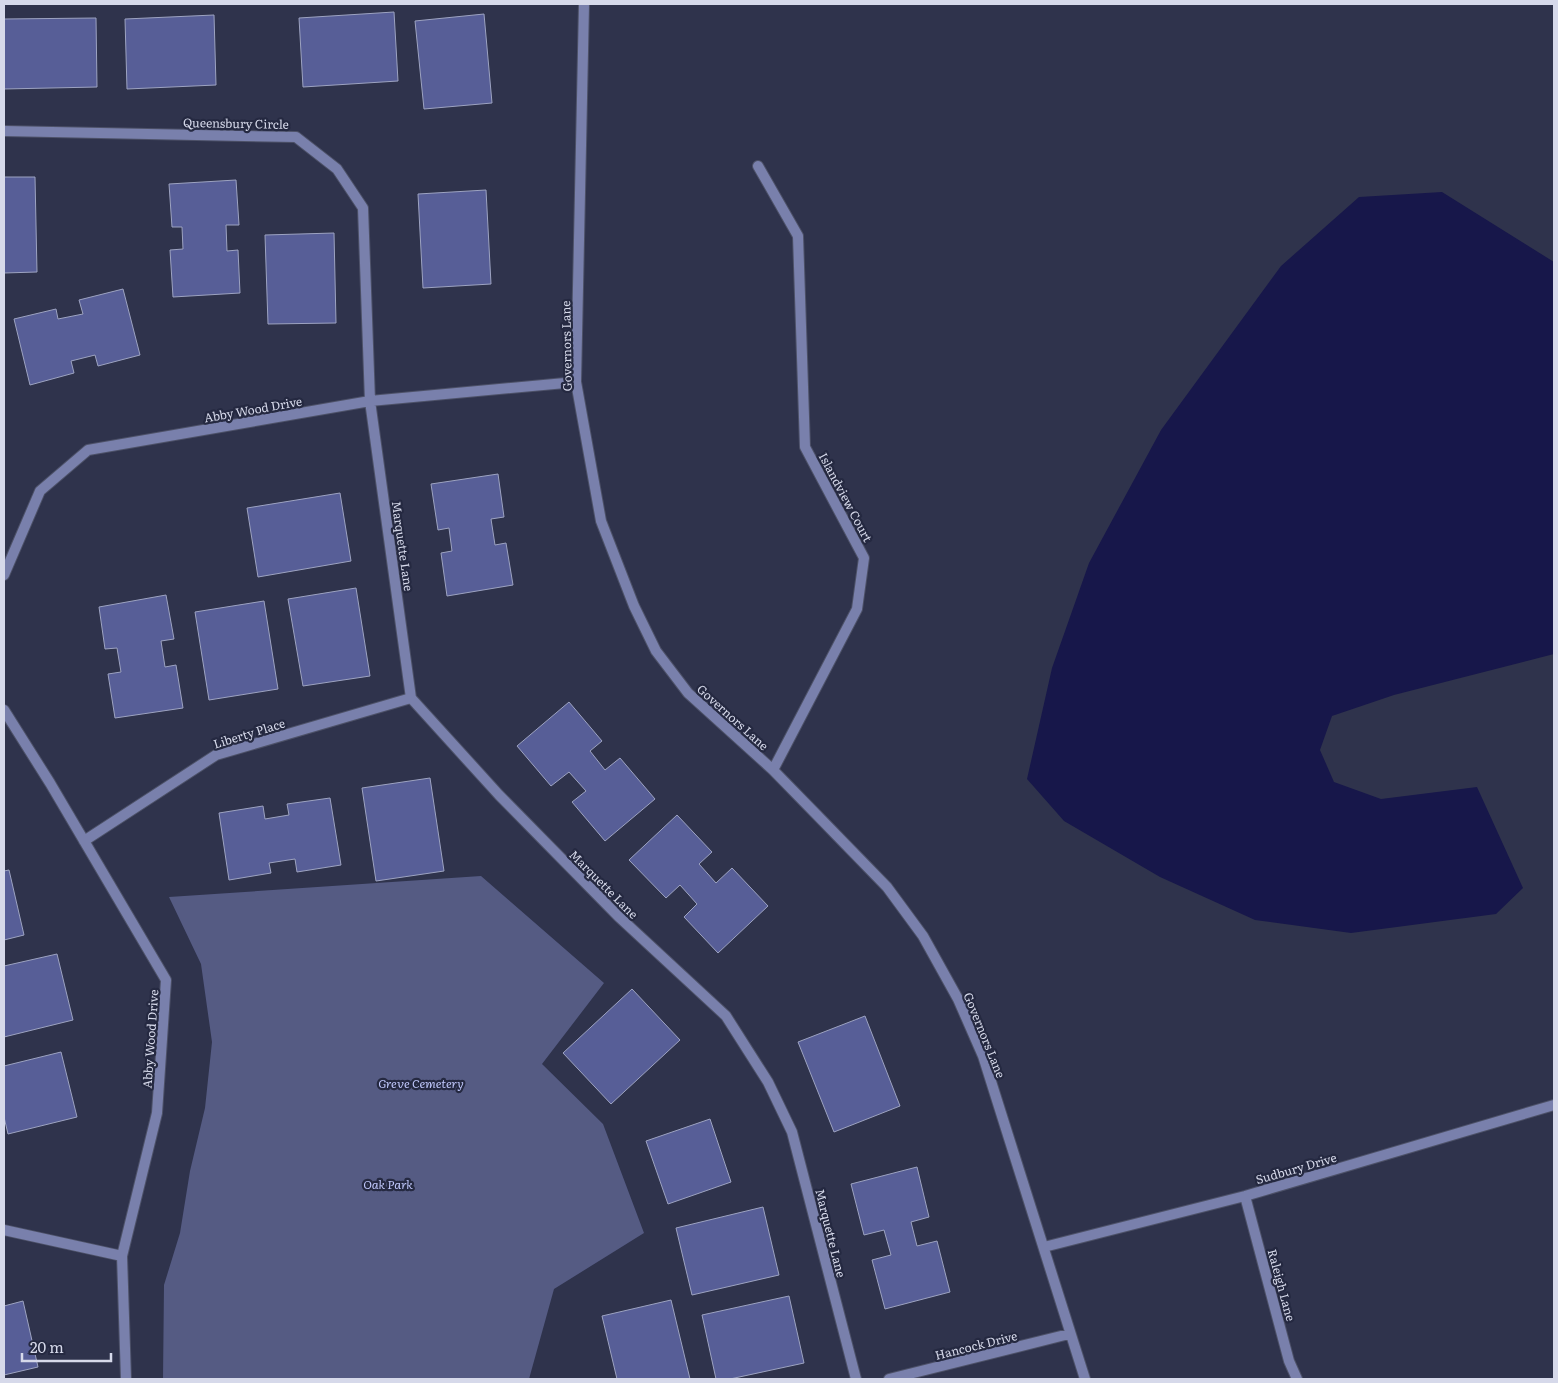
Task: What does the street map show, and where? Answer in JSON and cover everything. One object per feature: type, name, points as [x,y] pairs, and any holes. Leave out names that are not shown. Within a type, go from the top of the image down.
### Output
[{"type":"street","name":"Governors Lane","points":[[584,4],[576,382],[601,521],[634,606],[656,650],[688,694],[773,770],[887,887],[923,936],[958,998],[983,1056],[1044,1247],[1069,1334],[1085,1379]]},
{"type":"street","name":"Queensbury Circle","points":[[4,131],[296,137],[337,169],[363,208],[370,401]]},
{"type":"street","name":"Islandview Court","points":[[758,166],[798,236],[805,447],[864,558],[856,609],[773,770]]},
{"type":"street","name":"Abby Wood Drive","points":[[4,575],[17,540],[40,491],[88,450],[370,401],[576,382]]},
{"type":"street","name":"Marquette Lane","points":[[370,401],[411,698],[499,795],[618,916],[726,1016],[768,1082],[792,1132],[856,1379]]},
{"type":"street","name":"Liberty Place","points":[[84,841],[216,755],[411,698]]},
{"type":"street","name":"Abby Wood Drive","points":[[4,710],[50,783],[166,980],[157,1113],[122,1256],[126,1379]]},
{"type":"street","name":"Sudbury Drive","points":[[1044,1247],[1245,1196],[1554,1105]]},
{"type":"street","name":"Raleigh Lane","points":[[1245,1196],[1289,1361],[1297,1379]]},
{"type":"street","points":[[4,1230],[122,1256]]},
{"type":"street","name":"Hancock Drive","points":[[889,1379],[1069,1334]]},
{"type":"green space","name":"Oak Park","points":[[481,876],[604,983],[542,1064],[603,1124],[644,1233],[554,1289],[529,1379],[163,1379],[164,1285],[180,1233],[190,1171],[205,1108],[212,1042],[201,964],[169,897]]},
{"type":"shaded area","points":[[1442,192],[1554,262],[1554,654],[1394,695],[1332,716],[1320,750],[1334,782],[1381,799],[1477,787],[1523,888],[1496,914],[1351,933],[1255,920],[1160,877],[1064,821],[1027,779],[1052,668],[1089,563],[1161,430],[1281,266],[1359,197]]},
{"type":"building","points":[[394,12],[398,81],[303,87],[299,18]]},
{"type":"building","points":[[484,14],[492,103],[424,109],[415,21]]},
{"type":"building","points":[[214,15],[216,85],[127,89],[125,19]]},
{"type":"building","points":[[96,18],[97,87],[4,89],[4,19]]},
{"type":"building","points":[[4,177],[35,177],[37,272],[4,273]]},
{"type":"building","points":[[236,180],[239,225],[226,225],[227,251],[238,250],[240,293],[173,297],[170,250],[183,249],[182,227],[172,227],[169,184]]},
{"type":"building","points":[[486,190],[491,284],[423,288],[418,194]]},
{"type":"building","points":[[334,233],[336,323],[268,324],[265,235]]},
{"type":"building","points":[[123,289],[140,355],[98,366],[95,355],[71,361],[74,373],[30,385],[14,319],[56,309],[58,319],[83,314],[79,300]]},
{"type":"building","points":[[498,474],[504,517],[491,519],[495,545],[506,543],[513,585],[447,596],[441,553],[452,551],[449,528],[438,530],[431,484]]},
{"type":"building","points":[[340,493],[351,561],[258,577],[247,508]]},
{"type":"building","points":[[356,588],[370,676],[303,686],[288,599]]},
{"type":"building","points":[[166,595],[174,639],[161,641],[165,667],[176,665],[183,708],[115,718],[108,674],[121,672],[117,648],[105,649],[99,607]]},
{"type":"building","points":[[264,601],[278,689],[209,700],[195,612]]},
{"type":"building","points":[[569,702],[602,741],[590,751],[605,770],[620,758],[655,799],[605,841],[572,802],[586,791],[569,772],[551,786],[517,746]]},
{"type":"building","points":[[430,778],[444,871],[376,881],[362,788]]},
{"type":"building","points":[[330,798],[341,865],[297,872],[295,859],[269,863],[271,873],[229,880],[219,813],[263,806],[265,819],[289,815],[287,804]]},
{"type":"building","points":[[677,815],[712,852],[699,864],[716,883],[732,868],[768,906],[718,953],[684,917],[697,904],[680,885],[666,898],[629,860]]},
{"type":"building","points":[[9,870],[24,935],[4,940],[4,871]]},
{"type":"building","points":[[57,954],[73,1020],[4,1037],[4,966]]},
{"type":"building","points":[[632,989],[680,1040],[611,1104],[563,1053]]},
{"type":"building","points":[[865,1016],[900,1106],[834,1132],[798,1042]]},
{"type":"building","points":[[61,1052],[77,1117],[8,1134],[4,1117],[4,1066]]},
{"type":"building","points":[[710,1119],[731,1182],[668,1204],[646,1141]]},
{"type":"building","points":[[917,1167],[929,1217],[911,1222],[917,1246],[937,1241],[950,1292],[885,1309],[872,1260],[891,1255],[884,1230],[864,1235],[851,1184]]},
{"type":"building","points":[[763,1207],[779,1275],[692,1295],[676,1228]]},
{"type":"building","points":[[789,1296],[804,1363],[730,1379],[716,1379],[702,1315]]},
{"type":"building","points":[[671,1300],[690,1379],[617,1379],[602,1316]]},
{"type":"building","points":[[23,1301],[38,1367],[4,1375],[4,1306]]},
{"type":"park label","name":"Greve Cemetery","points":[[421,1083]]}]
